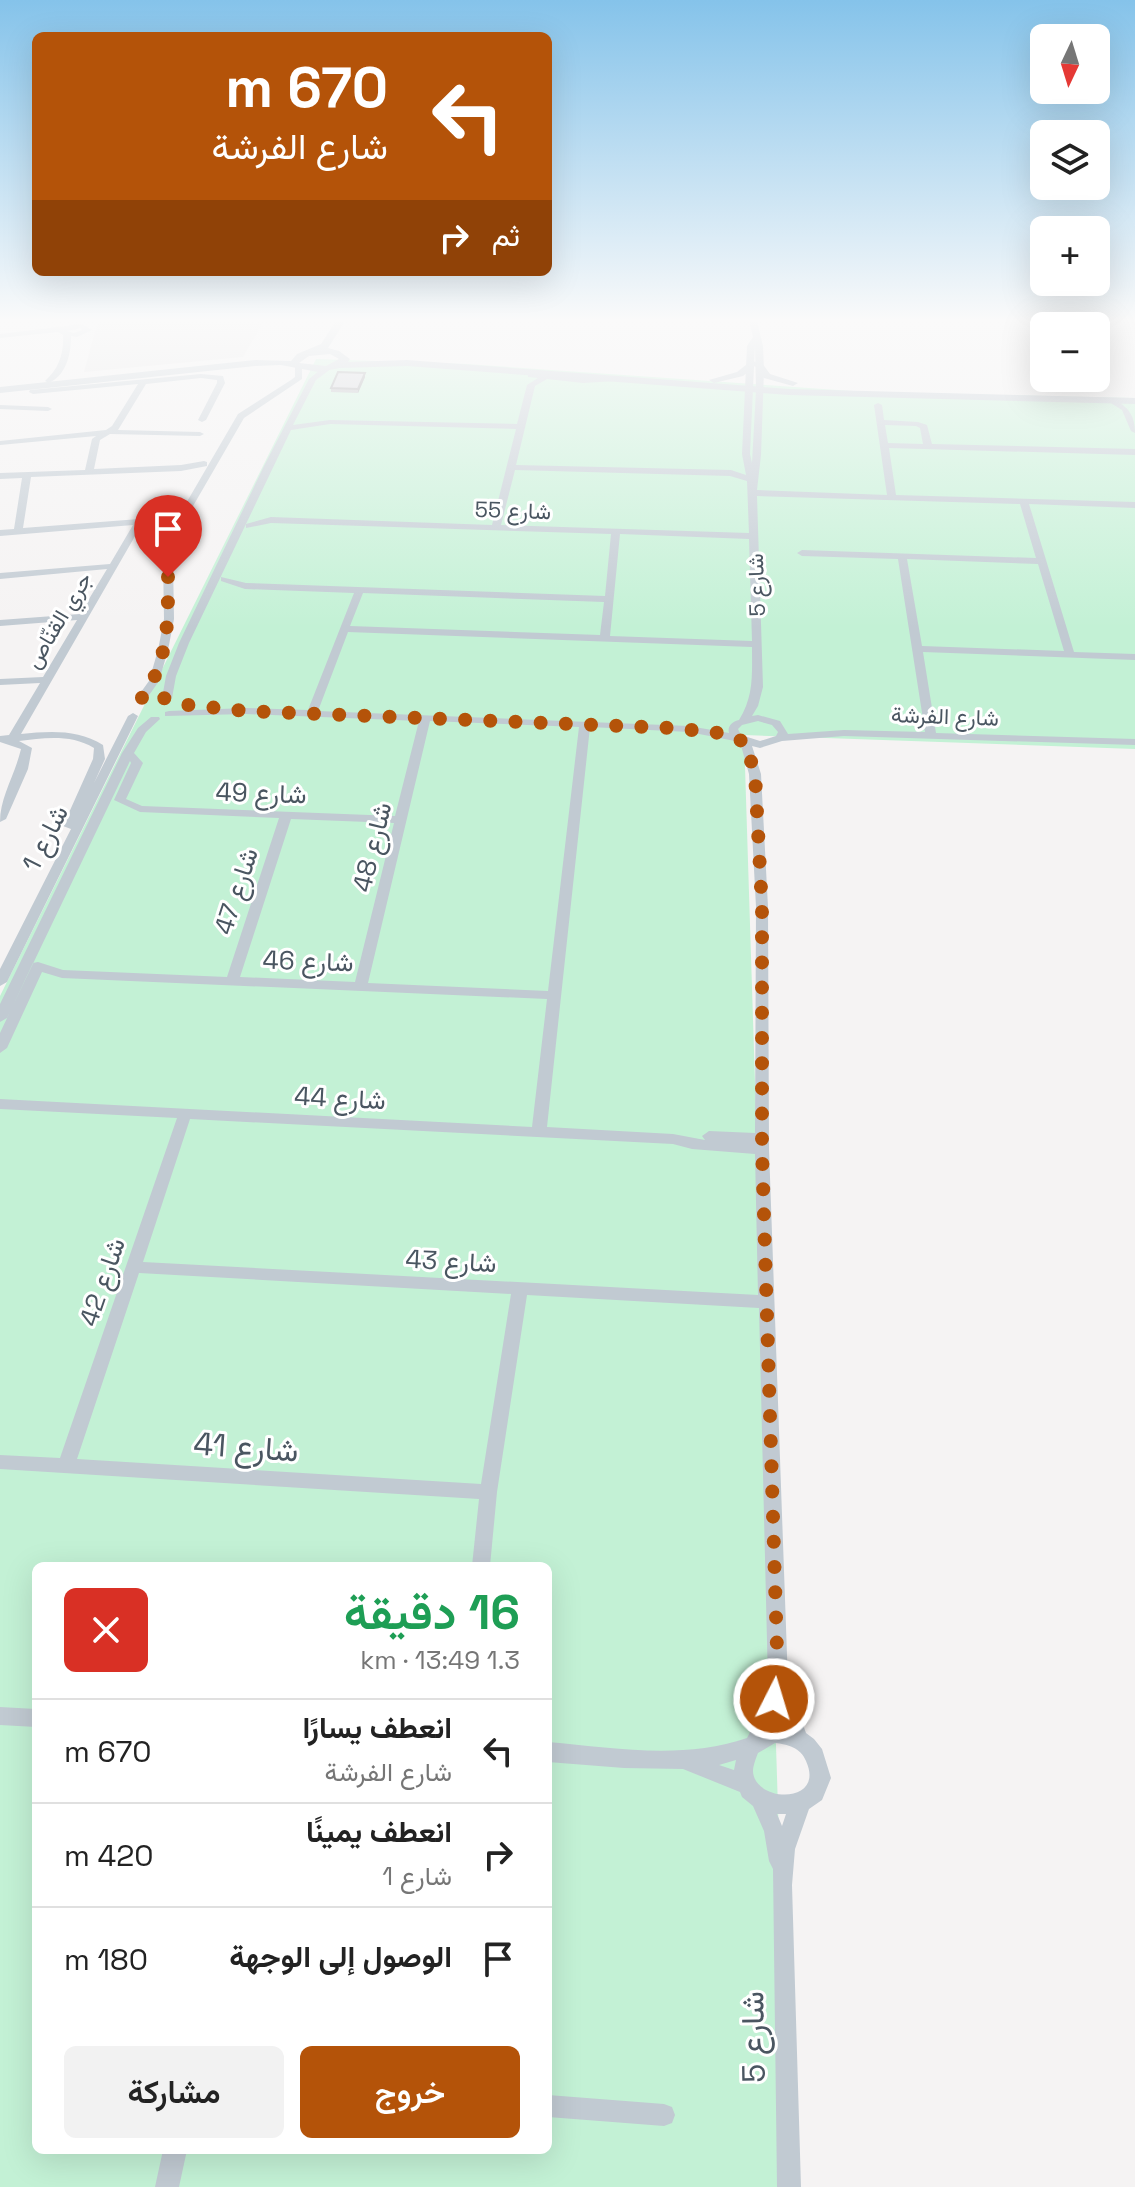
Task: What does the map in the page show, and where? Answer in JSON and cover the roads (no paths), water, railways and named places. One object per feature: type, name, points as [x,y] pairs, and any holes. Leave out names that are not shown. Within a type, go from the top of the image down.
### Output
[{"type":"street","points":[[89,472],[96,439],[109,432],[115,423]]},
{"type":"street","points":[[168,559],[185,513],[236,423]]},
{"type":"street","points":[[133,716],[155,719],[170,705],[171,676],[184,643],[291,423]]},
{"type":"street","points":[[288,428],[323,423]]},
{"type":"street","points":[[370,423],[521,427]]},
{"type":"street","points":[[496,528],[522,423]]},
{"type":"street","points":[[750,423],[746,454],[752,486]]},
{"type":"street","points":[[752,486],[758,461],[756,423]]},
{"type":"street","points":[[880,423],[892,498]]},
{"type":"street","points":[[900,423],[924,427],[928,446]]},
{"type":"street","points":[[0,443],[109,432],[200,434]]},
{"type":"street","points":[[226,439],[215,446],[204,464],[164,547],[168,559],[167,634],[154,681],[141,699],[170,705],[246,711],[673,728],[760,745],[777,732]]},
{"type":"street","points":[[884,445],[1135,452]]},
{"type":"street","points":[[511,467],[731,473],[742,469],[741,458],[746,454]]},
{"type":"street","points":[[0,476],[181,468],[204,464]]},
{"type":"street","points":[[181,468],[199,474]]},
{"type":"street","points":[[731,473],[752,486],[892,498],[1135,505]]},
{"type":"street","points":[[18,531],[27,475]]},
{"type":"street","name":"شارع 5","points":[[740,740],[733,729],[753,706],[758,687],[752,486]]},
{"type":"street","points":[[184,643],[200,629],[255,513],[266,497],[258,488]]},
{"type":"street","points":[[1024,502],[1070,654]]},
{"type":"street","points":[[0,533],[143,522],[178,513]]},
{"type":"street","name":"شارع 55","points":[[255,513],[271,520]]},
{"type":"street","name":"شارع 55","points":[[249,526],[271,520],[754,536]]},
{"type":"street","points":[[143,522],[171,528]]},
{"type":"street","name":"جري القنّاص","points":[[6,739],[143,522]]},
{"type":"street","points":[[605,638],[616,531]]},
{"type":"street","points":[[802,553],[1043,561]]},
{"type":"street","points":[[902,556],[931,735]]},
{"type":"street","points":[[0,576],[114,566]]},
{"type":"street","points":[[224,579],[245,586]]},
{"type":"street","points":[[218,591],[245,586],[609,599]]},
{"type":"street","points":[[312,713],[359,591]]},
{"type":"street","points":[[0,623],[83,617]]},
{"type":"street","points":[[345,629],[757,644]]},
{"type":"street","points":[[917,649],[1135,657]]},
{"type":"street","points":[[0,682],[46,680]]},
{"type":"street","name":"شارع 5","points":[[758,687],[777,732]]},
{"type":"street","name":"شارع 1","points":[[0,982],[133,716],[129,707],[141,699]]},
{"type":"street","name":"شارع 48","points":[[360,987],[425,718]]},
{"type":"street","name":"شارع 1","points":[[0,1018],[128,753],[142,730],[155,719]]},
{"type":"street","points":[[673,728],[741,721],[777,732]]},
{"type":"street","points":[[539,1132],[585,724]]},
{"type":"street","points":[[755,774],[761,757],[777,732]]},
{"type":"street","name":"شارع الفرشة","points":[[777,732],[1135,744]]},
{"type":"street","points":[[6,739],[82,738],[93,742],[101,753],[33,902],[32,916]]},
{"type":"street","points":[[0,819],[22,769],[27,748],[6,739]]},
{"type":"street","points":[[740,740],[755,774],[762,907],[762,1144],[778,1683],[767,1721],[743,1765],[754,1792]]},
{"type":"street","name":"شارع 49","points":[[128,753],[137,763],[120,800],[134,808],[402,820]]},
{"type":"street","name":"شارع 47","points":[[232,982],[286,816]]},
{"type":"street","points":[[0,963],[15,953]]},
{"type":"street","name":"شارع 46","points":[[32,981],[38,966],[62,974],[553,995]]},
{"type":"street","name":"شارع 46","points":[[32,981],[62,974]]},
{"type":"street","points":[[0,1048],[32,981]]},
{"type":"street","name":"شارع 44","points":[[2,1105],[673,1139],[692,1144],[762,1144]]},
{"type":"street","name":"شارع 42","points":[[66,1466],[185,1114]]},
{"type":"street","name":"شارع 43","points":[[133,1267],[767,1302]]},
{"type":"street","points":[[481,1562],[488,1492],[520,1289]]},
{"type":"street","name":"شارع 41","points":[[0,1462],[488,1492]]},
{"type":"street","points":[[683,1761],[781,1807],[800,1804],[814,1792],[820,1774],[815,1756],[798,1739],[778,1683]]},
{"type":"street","points":[[0,1716],[32,1718]]},
{"type":"street","points":[[552,1752],[683,1761],[717,1757],[773,1734],[798,1739]]},
{"type":"street","name":"شارع 5","points":[[754,1792],[774,1831],[782,1885]]},
{"type":"street","name":"شارع 5","points":[[789,2187],[782,1885],[785,1849],[800,1804]]},
{"type":"street","points":[[552,2106],[664,2115]]},
{"type":"street","points":[[167,2187],[174,2154]]}]
